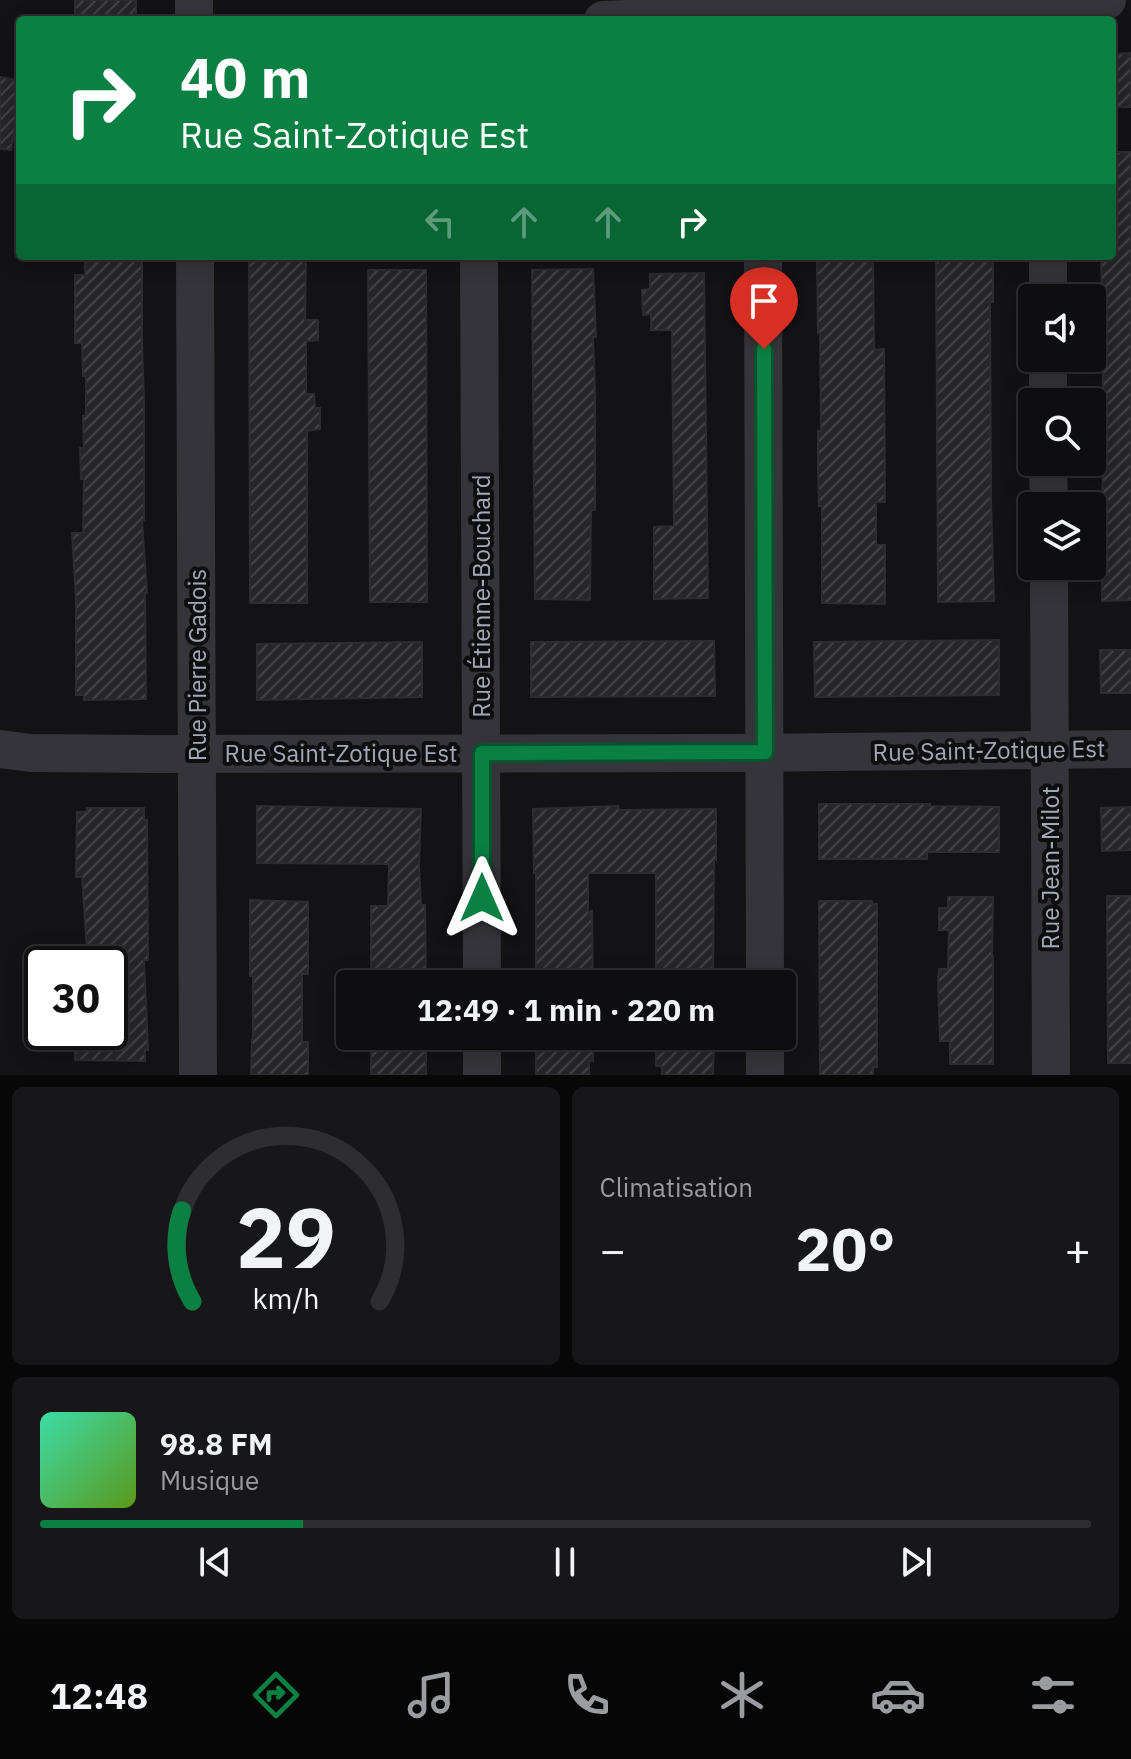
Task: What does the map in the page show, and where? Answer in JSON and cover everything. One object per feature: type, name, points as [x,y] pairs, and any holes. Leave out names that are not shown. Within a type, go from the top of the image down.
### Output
[{"type":"street","points":[[763,16],[1047,11],[1107,0]]},
{"type":"street","name":"Rue Pierre Gadois","points":[[195,260],[198,1075]]},
{"type":"street","name":"Rue Étienne-Bouchard","points":[[479,260],[482,970]]},
{"type":"street","points":[[763,260],[765,970]]},
{"type":"street","points":[[1048,260],[1048,284]]},
{"type":"street","name":"Rue Jean-Milot","points":[[1049,580],[1051,1075]]},
{"type":"street","name":"Rue Saint-Zotique Est","points":[[16,751],[197,754],[1131,749]]},
{"type":"street","points":[[482,1050],[482,1075]]},
{"type":"street","points":[[765,1050],[765,1075]]},
{"type":"building","points":[[75,0],[136,0],[136,16],[75,16]]},
{"type":"building","points":[[1131,53],[1131,107],[1116,107],[1116,54]]},
{"type":"building","points":[[0,77],[16,80],[16,120],[11,150],[0,149]]},
{"type":"building","points":[[1116,152],[1131,152],[1131,600],[1102,601],[1102,580],[1106,580],[1106,492],[1102,492],[1103,476],[1106,476],[1106,388],[1103,388],[1103,372],[1106,372],[1106,284],[1102,284],[1101,260],[1116,260]]},
{"type":"building","points":[[85,260],[142,260],[146,699],[84,700],[84,695],[76,695],[72,533],[83,533],[84,479],[81,479],[80,448],[84,448],[86,376],[83,376],[82,343],[75,343],[75,275],[85,275]]},
{"type":"building","points":[[249,260],[306,260],[305,320],[318,320],[318,340],[307,341],[306,344],[306,394],[314,394],[315,408],[320,408],[320,429],[307,431],[307,603],[250,603]]},
{"type":"building","points":[[873,260],[874,350],[884,349],[885,502],[876,502],[876,545],[885,545],[885,604],[822,603],[817,261]]},
{"type":"building","points":[[936,260],[993,260],[993,302],[990,302],[994,601],[938,602]]},
{"type":"building","points":[[593,269],[596,337],[593,337],[595,510],[591,510],[590,600],[535,599],[532,270]]},
{"type":"building","points":[[368,270],[426,270],[427,602],[370,602]]},
{"type":"building","points":[[704,273],[708,598],[654,599],[654,527],[674,526],[672,330],[651,330],[651,314],[643,315],[642,290],[650,289],[650,274]]},
{"type":"building","points":[[999,640],[999,695],[815,697],[814,642]]},
{"type":"building","points":[[714,641],[715,696],[531,697],[531,642]]},
{"type":"building","points":[[422,642],[422,697],[257,700],[257,644]]},
{"type":"building","points":[[1100,650],[1131,650],[1131,693],[1101,693]]},
{"type":"building","points":[[819,804],[999,807],[999,852],[927,852],[927,859],[819,859]]},
{"type":"building","points":[[257,806],[421,809],[419,864],[421,905],[425,905],[426,970],[371,970],[371,906],[388,906],[389,864],[257,863]]},
{"type":"building","points":[[618,806],[619,810],[716,809],[713,970],[656,970],[656,873],[588,873],[593,970],[536,970],[533,809]]},
{"type":"building","points":[[1131,807],[1131,850],[1102,851],[1101,808]]},
{"type":"building","points":[[87,808],[144,808],[144,820],[147,820],[148,960],[144,960],[148,1050],[145,1050],[145,1061],[75,1060],[75,1050],[128,1050],[128,946],[87,946],[82,877],[76,877],[77,812],[87,812]]},
{"type":"building","points":[[1107,896],[1131,896],[1131,1063],[1108,1063]]},
{"type":"building","points":[[948,897],[993,897],[993,1064],[950,1064],[950,1041],[940,1041],[938,980],[939,969],[948,969],[949,930],[939,930],[939,908],[948,908]]},
{"type":"building","points":[[250,900],[308,902],[308,974],[302,974],[302,1042],[308,1042],[308,1075],[251,1075],[253,976],[250,976]]},
{"type":"building","points":[[819,901],[872,901],[872,904],[877,904],[877,1067],[873,1067],[873,1075],[820,1075]]},
{"type":"building","points":[[371,1050],[426,1050],[426,1075],[371,1075]]},
{"type":"building","points":[[536,1050],[593,1050],[589,1075],[536,1075]]},
{"type":"building","points":[[656,1050],[714,1050],[713,1075],[662,1075],[662,1066],[656,1066]]},
{"type":"route","points":[[482,898],[482,753],[765,752],[764,349]]}]
